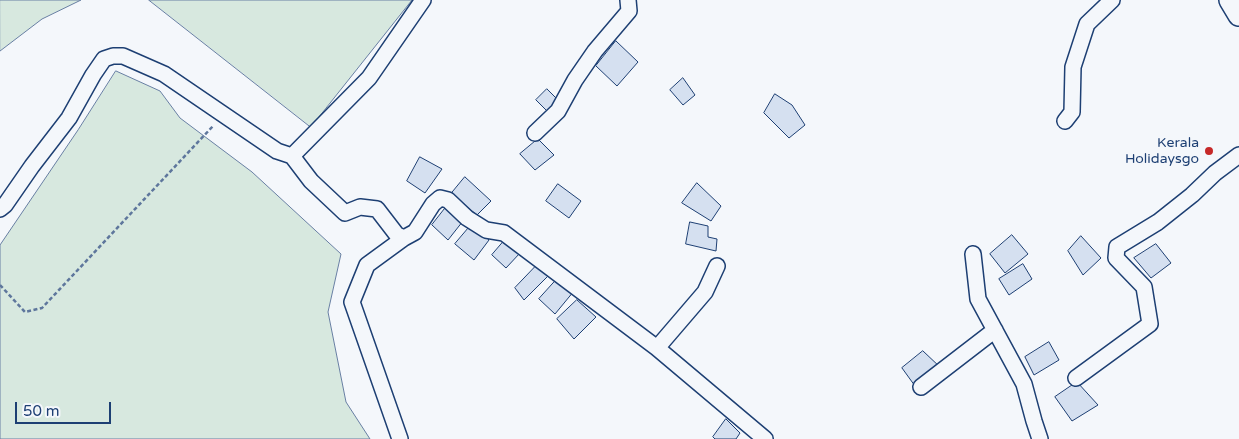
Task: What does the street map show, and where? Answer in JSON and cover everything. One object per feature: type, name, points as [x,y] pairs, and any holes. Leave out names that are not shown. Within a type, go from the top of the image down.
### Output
[{"type":"highway","points":[[1230,0],[1239,15]]},
{"type":"street","points":[[292,156],[369,78],[424,0]]},
{"type":"street","points":[[535,133],[558,111],[575,80],[595,51],[629,11],[628,0]]},
{"type":"street","points":[[1065,120],[1072,112],[1073,67],[1086,24],[1112,0]]},
{"type":"street","points":[[0,209],[5,205],[69,118],[104,59],[112,56],[123,56],[164,74],[277,152],[292,156],[311,181],[345,213],[360,207],[377,209],[397,235],[404,238]]},
{"type":"street","points":[[1076,378],[1150,324],[1144,287],[1116,258],[1117,247],[1158,222],[1192,195],[1214,173],[1239,155]]},
{"type":"street","points":[[400,439],[352,302],[367,265],[415,232],[433,204],[440,198],[448,200],[467,218],[486,230],[504,233],[657,348],[765,439]]},
{"type":"street","points":[[973,254],[978,299],[1024,384],[1040,439]]},
{"type":"street","points":[[657,348],[705,292],[717,266]]},
{"type":"street","points":[[921,387],[995,330]]},
{"type":"path","points":[[0,286],[25,312],[42,308],[224,115]]},
{"type":"shaded area","points":[[0,0],[81,0],[42,19],[0,51]]},
{"type":"shaded area","points":[[149,0],[412,0],[311,127]]},
{"type":"shaded area","points":[[116,71],[160,91],[180,118],[252,172],[341,254],[328,312],[346,402],[370,439],[0,439],[0,245]]},
{"type":"building","points":[[616,41],[638,62],[617,86],[596,66]]},
{"type":"building","points":[[683,78],[695,95],[683,105],[670,90]]},
{"type":"building","points":[[547,89],[558,100],[548,112],[536,100]]},
{"type":"building","points":[[775,94],[792,105],[805,125],[789,138],[764,113]]},
{"type":"building","points":[[538,139],[554,155],[535,170],[520,154]]},
{"type":"building","points":[[420,157],[442,169],[425,193],[407,181]]},
{"type":"building","points":[[465,177],[491,201],[477,215],[451,194]]},
{"type":"building","points":[[697,183],[721,206],[711,221],[682,203]]},
{"type":"building","points":[[558,184],[581,201],[569,218],[546,201]]},
{"type":"building","points":[[447,206],[463,221],[448,240],[432,225]]},
{"type":"building","points":[[690,222],[708,226],[708,237],[717,239],[716,251],[686,244]]},
{"type":"building","points":[[472,224],[489,240],[474,260],[455,244]]},
{"type":"building","points":[[1012,235],[1028,254],[1005,273],[990,254]]},
{"type":"building","points":[[1081,236],[1101,258],[1083,275],[1068,251]]},
{"type":"building","points":[[504,241],[520,253],[506,268],[492,255]]},
{"type":"building","points":[[1156,244],[1171,263],[1151,278],[1134,258]]},
{"type":"building","points":[[1023,264],[1032,279],[1009,295],[999,279]]},
{"type":"building","points":[[537,265],[549,275],[524,300],[515,288]]},
{"type":"building","points":[[558,278],[574,291],[555,314],[539,299]]},
{"type":"building","points":[[577,300],[596,317],[574,339],[557,319]]},
{"type":"building","points":[[1049,342],[1059,360],[1034,375],[1025,357]]},
{"type":"building","points":[[923,351],[941,368],[915,386],[902,368]]},
{"type":"building","points":[[1077,382],[1098,405],[1072,421],[1055,397]]},
{"type":"building","points":[[726,419],[740,433],[736,439],[715,439],[713,437]]},
{"type":"place","name":"Kerala Holidaysgo","points":[[1209,151]]}]
